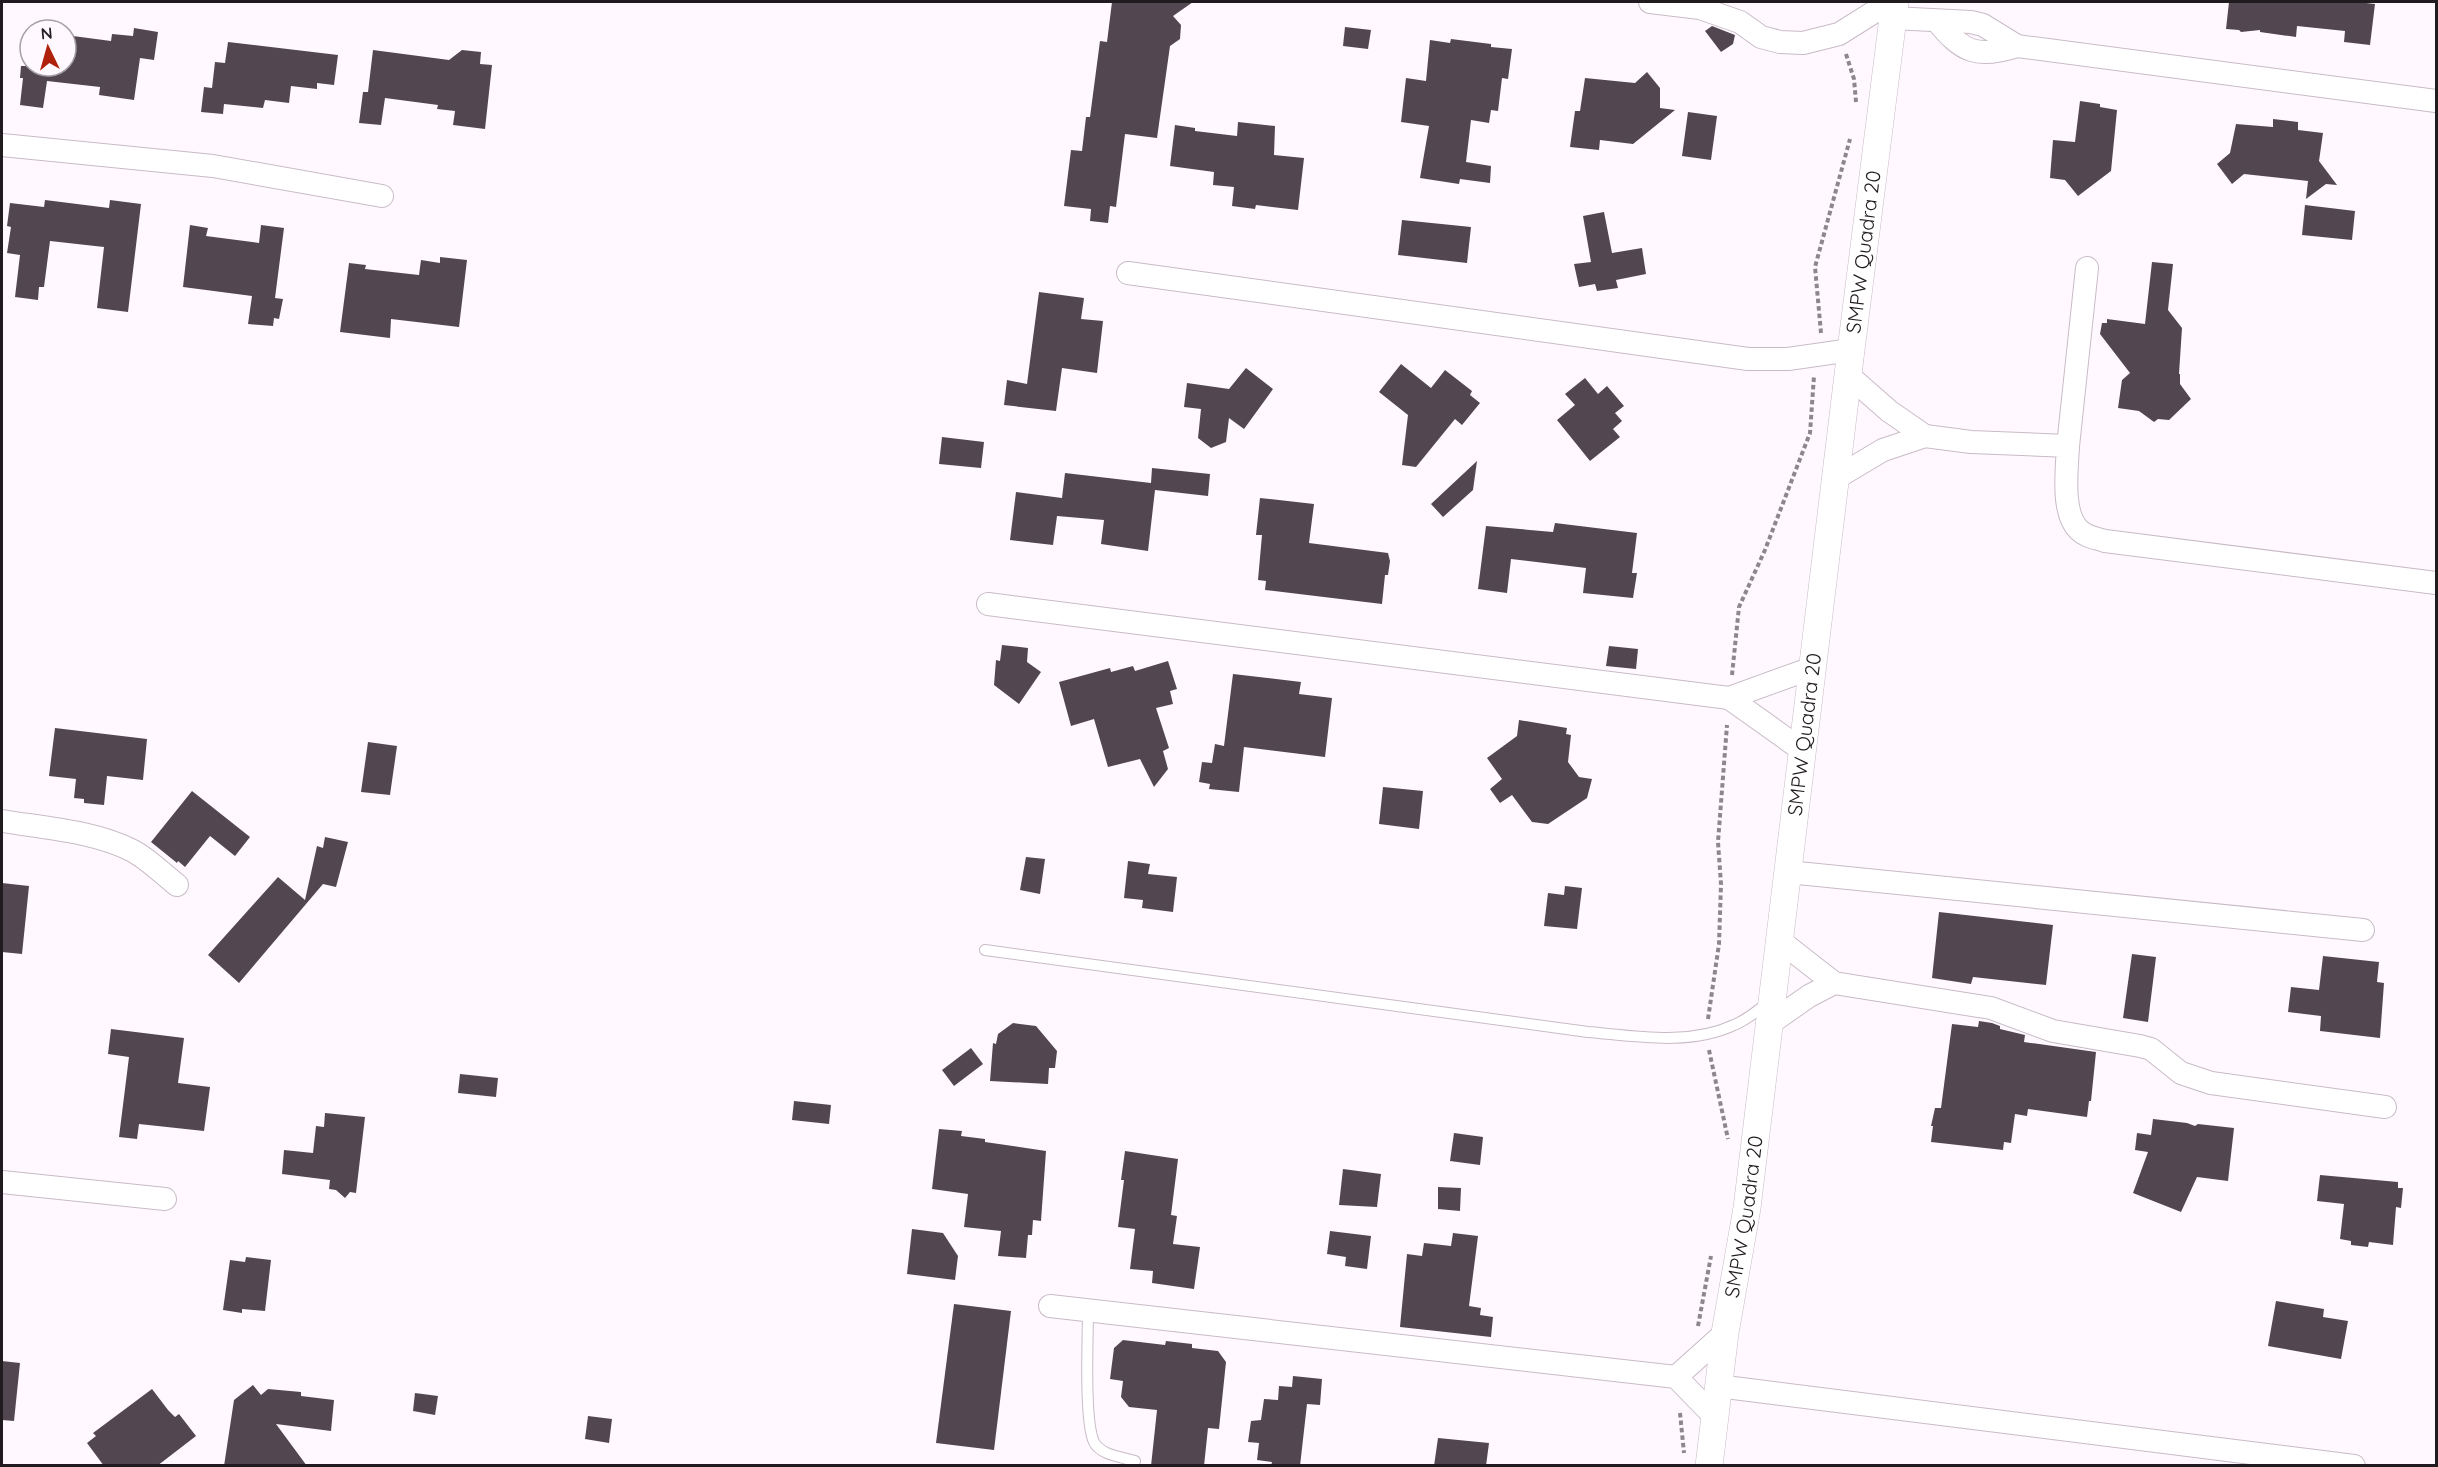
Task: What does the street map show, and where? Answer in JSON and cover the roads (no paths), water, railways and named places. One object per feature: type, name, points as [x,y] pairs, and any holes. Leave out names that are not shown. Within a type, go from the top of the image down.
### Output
[{"type":"street","points":[[1650,2],[1700,8],[1740,22],[1761,37],[1780,42],[1803,43],[1839,34],[1893,7],[1937,21],[1971,22],[1983,25],[2016,46],[2436,101]]},
{"type":"street","name":"SMPW Quadra 20","points":[[1709,1466],[1725,1333],[1747,1208],[1893,7]]},
{"type":"street","points":[[2,145],[213,166],[382,196]]},
{"type":"street","points":[[2087,268],[2068,446],[2068,508],[2077,528],[2086,535],[2105,541],[2436,583]]},
{"type":"street","points":[[1128,273],[1748,359],[1850,362],[1889,411],[1924,436]]},
{"type":"street","points":[[1836,478],[1882,450],[1924,436],[1971,442],[2068,446]]},
{"type":"street","points":[[988,604],[1729,698],[1812,668]]},
{"type":"street","points":[[1729,698],[1802,750]]},
{"type":"street","points":[[2,822],[80,834],[119,845],[135,852],[177,885]]},
{"type":"street","points":[[1788,872],[2363,930]]},
{"type":"street","points":[[1779,940],[1834,983],[1991,1008],[2053,1031],[2140,1046],[2151,1049],[2181,1072],[2211,1083],[2385,1107]]},
{"type":"street","points":[[1770,1012],[1834,983]]},
{"type":"street","points":[[2,1182],[165,1199]]},
{"type":"street","points":[[1050,1306],[1676,1377],[1714,1416]]},
{"type":"street","points":[[1676,1377],[1725,1333]]},
{"type":"street","points":[[1718,1386],[2355,1466]]},
{"type":"lane","points":[[985,950],[1576,1030],[1650,1037],[1684,1038],[1720,1031],[1770,1012]]},
{"type":"lane","points":[[1088,1310],[1089,1423],[1094,1443],[1104,1452],[1135,1461]]}]
